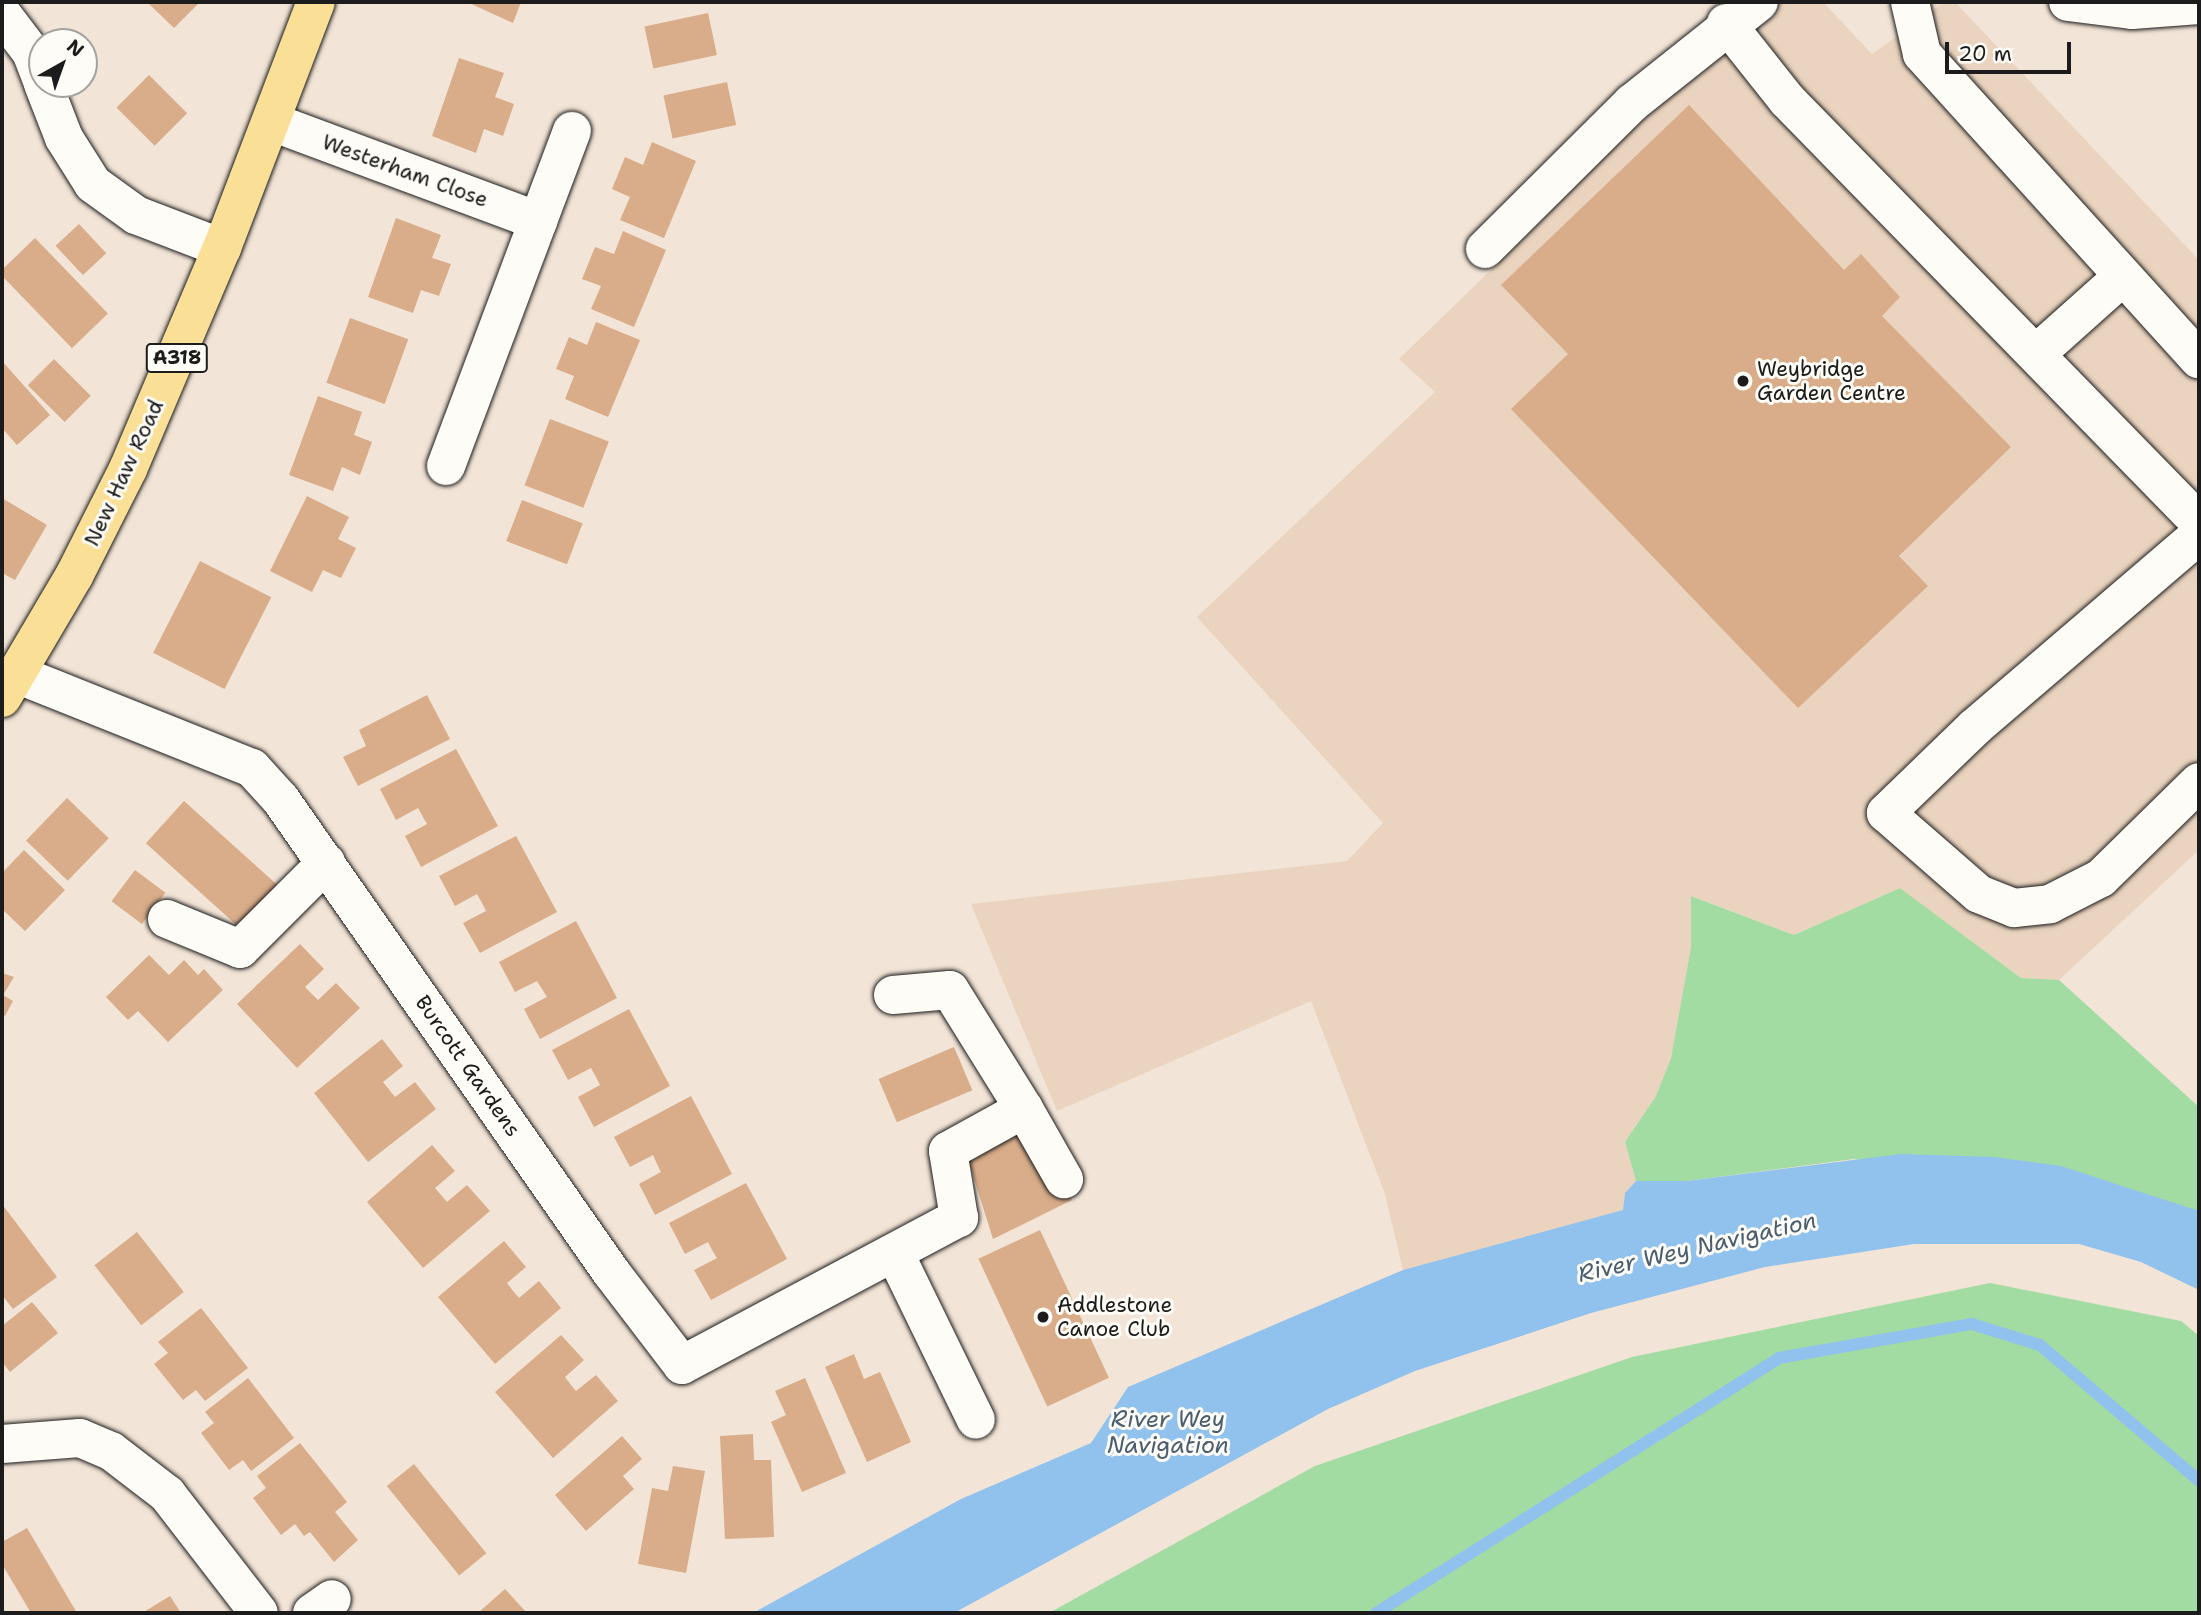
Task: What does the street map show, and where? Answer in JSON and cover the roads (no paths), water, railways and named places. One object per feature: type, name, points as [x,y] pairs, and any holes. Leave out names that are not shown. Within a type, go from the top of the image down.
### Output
[{"type":"main road","name":"New Haw Road","points":[[10,687],[128,469],[222,248],[316,2]]},
{"type":"street","points":[[1485,248],[1632,103],[1726,23],[1759,2]]},
{"type":"street","points":[[1910,2],[1922,54],[2121,278],[2199,359]]},
{"type":"street","points":[[2068,2],[2132,10],[2199,5]]},
{"type":"street","points":[[2,15],[28,48]]},
{"type":"street","points":[[1726,23],[1787,100],[2199,523],[1975,727],[1886,813],[1979,894],[2014,908],[2050,904],[2101,878],[2199,782]]},
{"type":"street","points":[[49,98],[64,138],[93,184],[136,215],[222,248]]},
{"type":"street","name":"Westerham Close","points":[[272,122],[538,221]]},
{"type":"street","points":[[446,466],[572,131]]},
{"type":"street","points":[[2036,354],[2121,278]]},
{"type":"street","name":"Burcott Gardens","points":[[10,687],[252,768],[326,863],[611,1272],[682,1365],[901,1253]]},
{"type":"street","points":[[167,919],[240,949],[326,863]]},
{"type":"street","points":[[893,995],[950,990],[1064,1179]]},
{"type":"street","points":[[976,1420],[901,1253],[959,1218],[948,1151],[1024,1109]]},
{"type":"street","points":[[2,1444],[80,1438],[111,1451],[167,1494],[259,1613]]},
{"type":"water","name":"River Wey Navigation","points":[[1901,1154],[1994,1157],[2061,1166],[2199,1211],[2199,1290],[2141,1262],[2079,1244],[1914,1244],[1765,1267],[1591,1313],[1415,1371],[1328,1409],[954,1613],[753,1613],[961,1499],[1091,1443],[1128,1387],[1403,1270],[1623,1210],[1625,1193],[1636,1181],[1687,1181]]},
{"type":"waterway","points":[[1376,1613],[1779,1358],[1972,1324],[2040,1345],[2199,1481]]},
{"type":"place","name":"Weybridge Garden Centre","points":[[1743,381]]},
{"type":"place","name":"Addlestone Canoe Club","points":[[1043,1317]]}]
